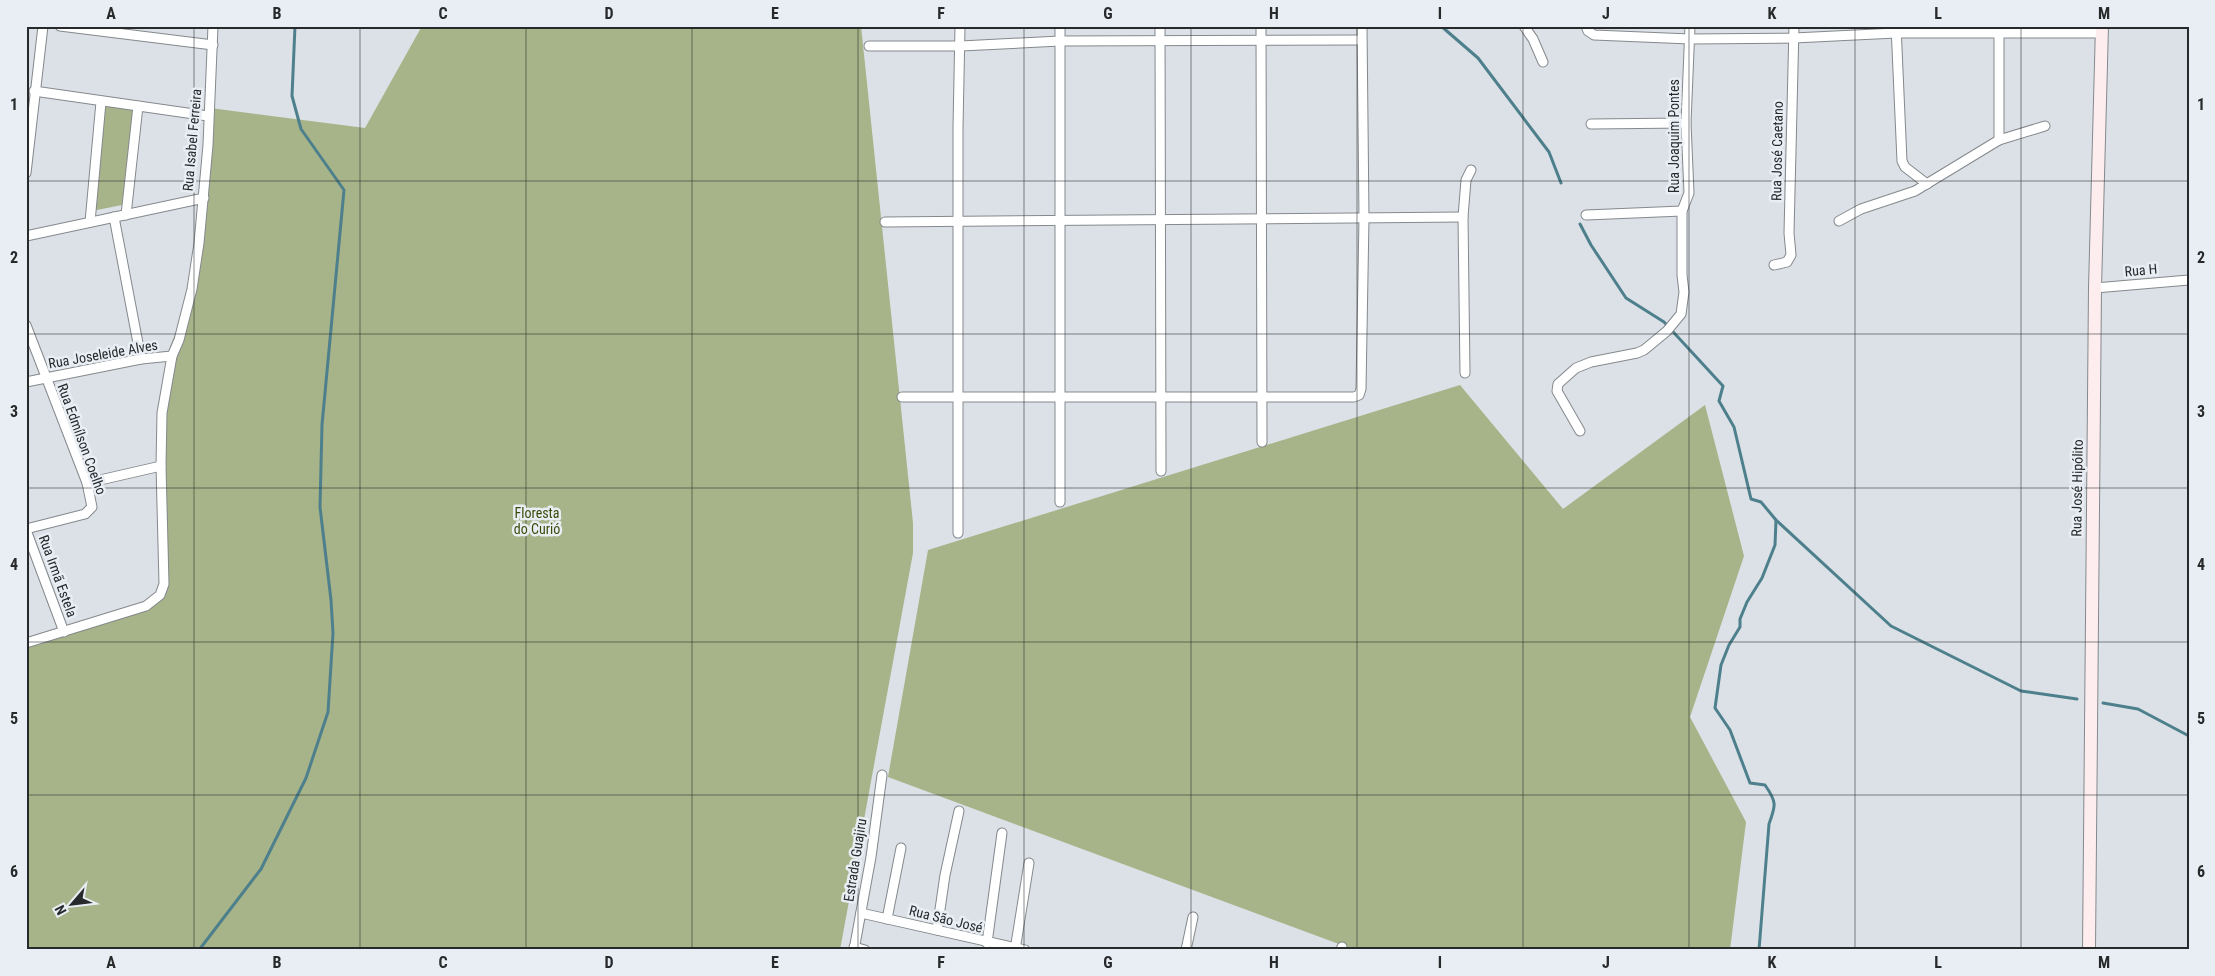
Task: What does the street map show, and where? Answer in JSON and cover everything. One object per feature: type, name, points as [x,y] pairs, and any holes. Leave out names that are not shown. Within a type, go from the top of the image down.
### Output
[{"type":"street","points":[[26,173],[43,26]]},
{"type":"street","points":[[60,26],[213,45]]},
{"type":"street","name":"Rua Isabel Ferreira","points":[[26,236],[204,198],[213,26]]},
{"type":"street","points":[[958,533],[960,26]]},
{"type":"street","points":[[1060,26],[1060,502]]},
{"type":"street","points":[[1160,26],[1161,471]]},
{"type":"street","points":[[1261,26],[1262,442]]},
{"type":"street","points":[[902,397],[1354,397],[1360,393],[1364,218],[1362,26]]},
{"type":"street","points":[[1524,26],[1533,39],[1543,62]]},
{"type":"street","points":[[1586,26],[1588,31],[1594,35],[1690,39],[1794,38],[1896,29],[2102,30]]},
{"type":"street","name":"Rua Joaquim Pontes","points":[[1580,431],[1557,391],[1558,384],[1576,368],[1591,362],[1644,350],[1670,328],[1681,314],[1684,292],[1682,275],[1682,211],[1689,193],[1686,123],[1690,26]]},
{"type":"street","name":"Rua José Caetano","points":[[1774,265],[1788,262],[1790,255],[1794,26]]},
{"type":"street","points":[[1896,29],[1902,161],[1905,167],[1927,184]]},
{"type":"street","points":[[1998,29],[1999,140]]},
{"type":"street","name":"Rua José Hipólito","points":[[2089,950],[2095,288],[2102,30]]},
{"type":"street","points":[[869,46],[960,46],[1060,42],[1361,40]]},
{"type":"street","points":[[26,76],[36,78]]},
{"type":"street","points":[[34,91],[208,116]]},
{"type":"street","points":[[90,222],[102,102]]},
{"type":"street","points":[[126,215],[138,106]]},
{"type":"street","points":[[1592,124],[1686,123]]},
{"type":"street","points":[[1839,221],[1861,210],[1915,191],[1999,140],[2045,126]]},
{"type":"street","points":[[1465,373],[1463,217],[1466,180],[1470,170]]},
{"type":"street","name":"Rua Joseleide Alves","points":[[26,382],[141,359],[172,356],[179,340],[192,289],[204,198]]},
{"type":"street","points":[[1586,215],[1682,211]]},
{"type":"street","points":[[114,217],[141,359]]},
{"type":"street","points":[[884,222],[1463,217]]},
{"type":"street","name":"Rua H","points":[[2095,288],[2189,280]]},
{"type":"street","name":"Rua Edmílson Coelho","points":[[26,325],[87,483],[92,508],[68,518],[26,530]]},
{"type":"street","points":[[26,643],[146,606],[160,595],[164,584],[161,466],[162,412],[172,356]]},
{"type":"street","points":[[87,483],[161,466]]},
{"type":"street","name":"Rua Irmã Estela","points":[[26,530],[64,632]]},
{"type":"street","name":"Estrada Guajiru","points":[[854,948],[882,775]]},
{"type":"street","points":[[937,930],[945,875],[959,811]]},
{"type":"street","points":[[987,943],[1002,833]]},
{"type":"street","points":[[887,919],[901,848]]},
{"type":"street","points":[[1015,948],[1029,863]]},
{"type":"street","name":"Rua São José","points":[[861,913],[987,943],[1025,950]]},
{"type":"street","points":[[1186,950],[1192,917]]},
{"type":"street","points":[[854,948],[865,950]]},
{"type":"green space","name":"Floresta do Curió","points":[[422,26],[861,26],[913,523],[913,553],[840,950],[26,950],[26,644],[166,594],[160,444],[170,347],[191,294],[210,108],[365,128]]},
{"type":"green space","points":[[104,106],[133,109],[122,205],[92,211]]},
{"type":"green space","points":[[1460,385],[1563,509],[1705,405],[1744,556],[1690,717],[1746,822],[1730,950],[1355,950],[888,777],[928,550]]},
{"type":"waterway","points":[[199,950],[261,869],[306,778],[328,712],[333,633],[320,507],[322,425],[344,190],[301,129],[292,96],[295,26]]},
{"type":"waterway","points":[[1441,26],[1478,58],[1549,152],[1561,183]]},
{"type":"waterway","points":[[1580,224],[1591,245],[1626,298],[1664,322],[1723,386],[1719,401],[1734,427],[1751,499],[1761,502],[1776,520],[1891,626],[2021,691],[2077,699]]},
{"type":"waterway","points":[[1759,950],[1769,824],[1774,804],[1772,796],[1765,785],[1750,783],[1730,730],[1715,708],[1721,665],[1729,645],[1740,627],[1740,619],[1747,602],[1762,578],[1775,545],[1776,520]]},
{"type":"waterway","points":[[2103,703],[2138,709],[2189,736]]}]
